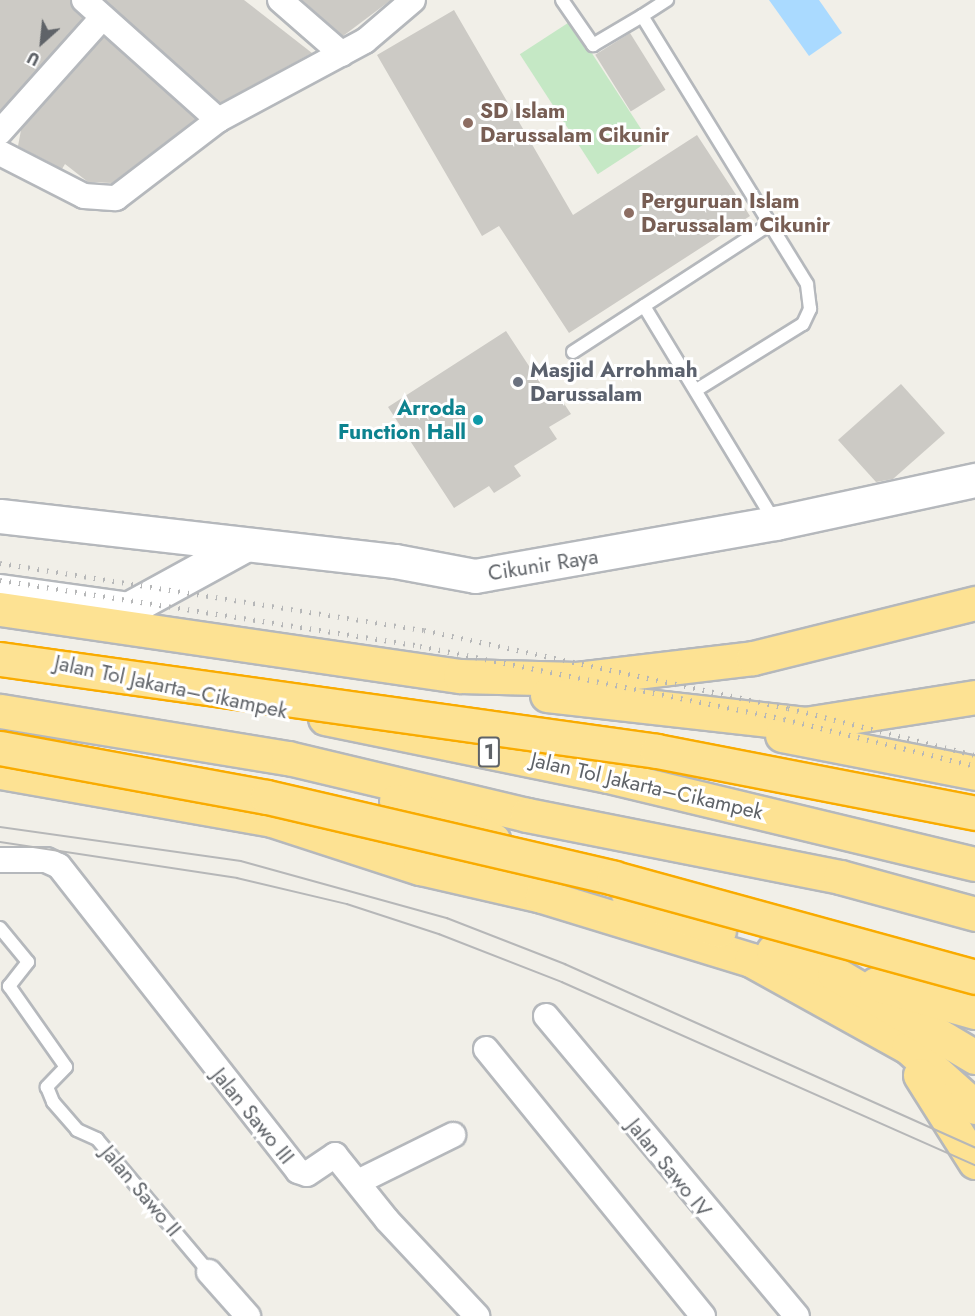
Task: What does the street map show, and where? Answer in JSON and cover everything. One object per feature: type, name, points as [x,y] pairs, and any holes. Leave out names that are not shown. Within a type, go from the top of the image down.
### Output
[{"type":"highway","points":[[0,609],[460,676],[577,679],[753,658],[975,603]]},
{"type":"highway","points":[[0,626],[660,709],[805,724],[975,697]]},
{"type":"highway","name":"Jalan Tol Jakarta–Cikampek","points":[[0,652],[608,776],[975,864]]},
{"type":"highway","points":[[0,659],[657,751],[975,813]]},
{"type":"highway","points":[[660,709],[975,773]]},
{"type":"highway","points":[[0,711],[288,758],[528,816],[840,877],[975,914]]},
{"type":"highway","points":[[0,748],[267,797],[544,862],[975,977]]},
{"type":"highway","points":[[288,758],[834,973],[975,1012]]},
{"type":"highway","points":[[0,772],[272,820],[420,868],[542,896],[751,960],[844,1007],[908,1047],[975,1107]]},
{"type":"highway","points":[[834,973],[975,1057]]},
{"type":"highway","points":[[844,1007],[923,1078],[975,1162]]},
{"type":"street","points":[[84,0],[218,120]]},
{"type":"street","points":[[280,0],[342,54]]},
{"type":"street","points":[[0,153],[84,196],[116,198],[218,120],[342,54],[413,0]]},
{"type":"street","points":[[0,132],[103,17]]},
{"type":"street","name":"Cikunir Raya","points":[[0,516],[243,546],[395,561],[475,576],[776,523],[975,480]]},
{"type":"street","points":[[0,591],[128,609],[243,546]]},
{"type":"street","name":"Jalan Sawo III","points":[[0,860],[46,860],[59,866],[298,1171],[307,1174],[335,1155],[360,1181],[387,1220],[477,1316]]},
{"type":"street","name":"Jalan Sawo IV","points":[[546,1016],[797,1316]]},
{"type":"street","points":[[486,1049],[703,1316]]},
{"type":"street","points":[[360,1181],[453,1135]]},
{"type":"street","name":"Jalan Sawo II","points":[[209,1272],[248,1316]]},
{"type":"lane","points":[[562,0],[593,45],[667,0]]},
{"type":"lane","points":[[642,16],[807,284],[810,309],[803,324],[698,389]]},
{"type":"lane","points":[[573,352],[770,224]]},
{"type":"lane","points":[[644,306],[698,389],[776,523]]},
{"type":"lane","name":"Jalan Sawo II","points":[[0,928],[28,962],[9,986],[66,1067],[46,1087],[53,1102],[77,1130],[97,1139],[209,1272]]},
{"type":"green space","points":[[571,21],[649,141],[598,174],[520,54]]},
{"type":"water","points":[[769,0],[819,0],[842,33],[809,56]]},
{"type":"building","points":[[0,0],[70,0],[83,18],[0,111]]},
{"type":"building","points":[[105,0],[244,0],[312,53],[220,103]]},
{"type":"building","points":[[302,0],[391,0],[343,36]]},
{"type":"building","points":[[454,10],[573,215],[697,135],[750,216],[569,333],[499,226],[482,236],[377,55]]},
{"type":"building","points":[[630,33],[666,90],[631,112],[595,55]]},
{"type":"building","points":[[104,37],[196,119],[112,183],[88,182],[65,164],[62,169],[18,146],[21,130]]},
{"type":"building","name":"Arroda Function Hall","points":[[506,331],[548,395],[555,390],[571,414],[549,427],[557,439],[514,466],[521,476],[494,493],[489,486],[454,508],[388,407]]},
{"type":"building","points":[[901,384],[945,433],[893,479],[876,482],[838,440]]},
{"type":"tram line","points":[[0,827],[241,861],[447,918],[565,964],[975,1147]]},
{"type":"tram line","points":[[0,842],[237,878],[347,904],[439,934],[562,982],[975,1165]]},
{"type":"railway","points":[[0,563],[424,630],[788,708],[975,755]]},
{"type":"railway","points":[[0,580],[420,646],[784,719],[975,766]]},
{"type":"place","name":"SD Islam Darussalam Cikunir","points":[[468,123]]},
{"type":"place","name":"Perguruan Islam Darussalam Cikunir","points":[[629,213]]},
{"type":"place","name":"Masjid Arrohmah Darussalam","points":[[518,382]]},
{"type":"place","name":"Arroda Function Hall","points":[[478,420]]}]
